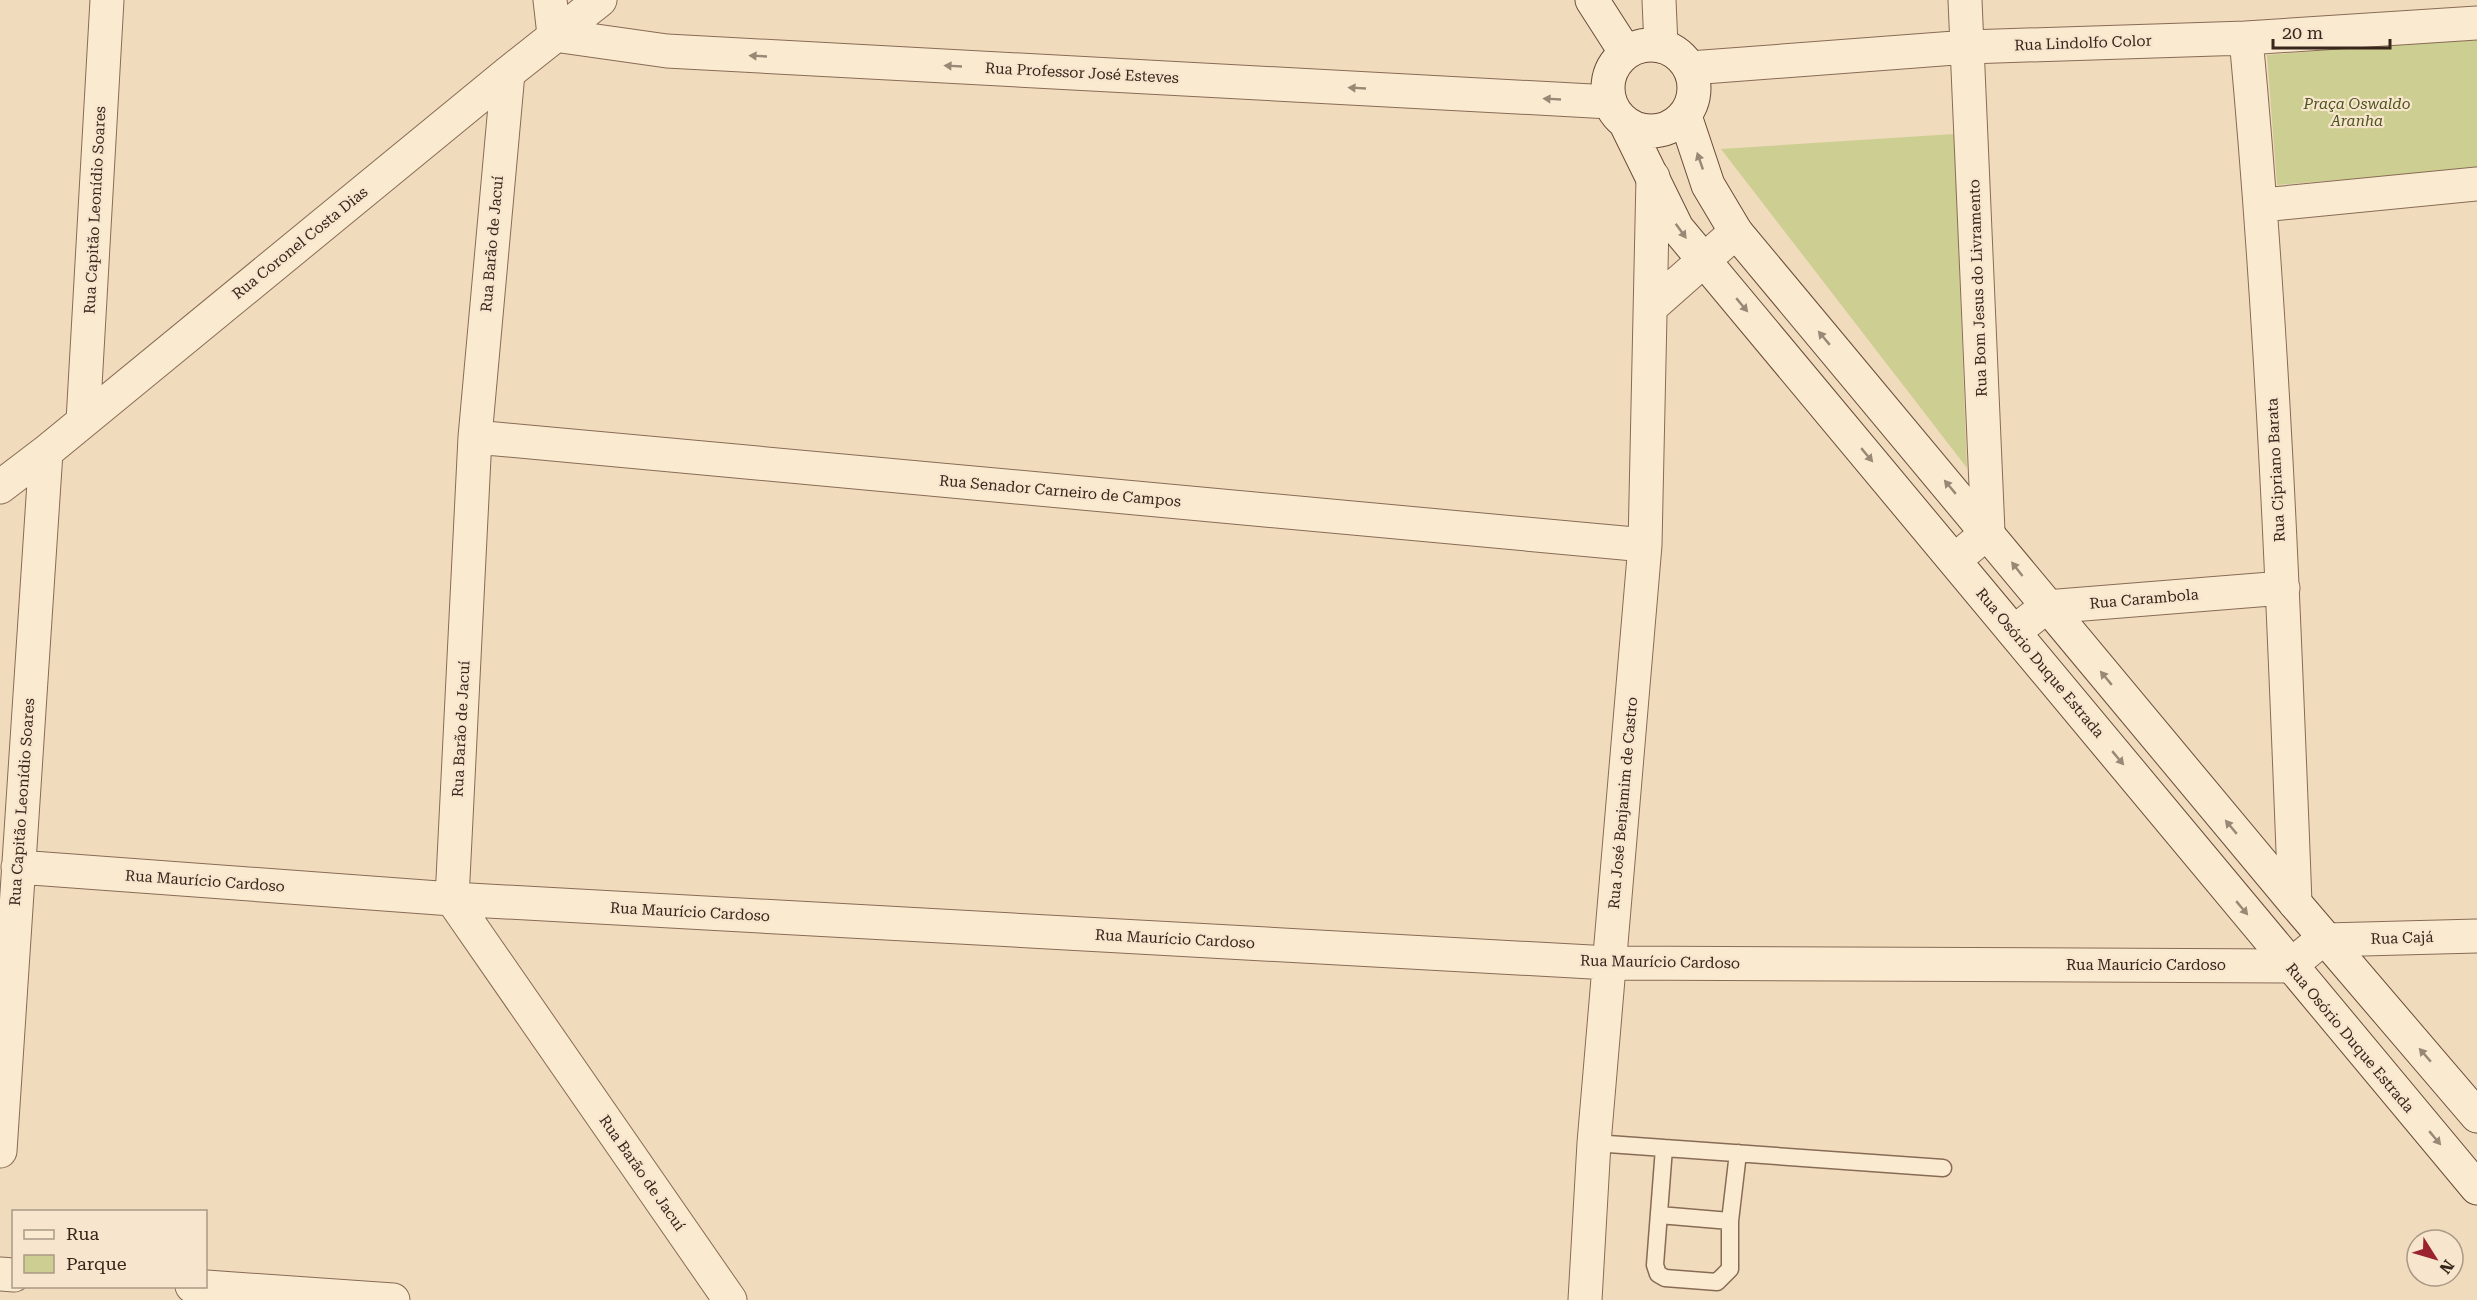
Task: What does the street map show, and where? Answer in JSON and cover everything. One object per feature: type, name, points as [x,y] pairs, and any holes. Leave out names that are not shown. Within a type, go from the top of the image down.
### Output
[{"type":"street","name":"Rua Capitão Leonídio Soares","points":[[83,421],[106,0]]},
{"type":"street","points":[[550,0],[554,35]]},
{"type":"street","name":"Rua Coronel Costa Dias","points":[[0,487],[46,452],[508,72],[600,0]]},
{"type":"street","points":[[1592,0],[1626,53]]},
{"type":"street","points":[[1659,0],[1661,46]]},
{"type":"street","name":"Rua Bom Jesus do Livramento","points":[[1965,0],[1988,532]]},
{"type":"street","name":"Rua Lindolfo Color","points":[[1690,68],[1968,47],[2246,38],[2477,23]]},
{"type":"street","name":"Rua Professor José Esteves","points":[[554,35],[668,51],[1618,113]]},
{"type":"street","name":"Rua Cipriano Barata","points":[[2246,38],[2262,205],[2283,588],[2295,903]]},
{"type":"street","points":[[1661,46],[1682,58],[1690,68],[1695,93],[1685,116],[1675,124],[1663,130],[1644,130],[1618,113],[1608,92],[1612,70],[1626,53],[1637,48],[1661,46]]},
{"type":"street","name":"Rua Barão de Jacuí","points":[[508,72],[475,437],[453,899],[730,1300]]},
{"type":"street","name":"Rua Osório Duque Estrada","points":[[1618,113],[1653,177],[1677,228],[2477,1188]]},
{"type":"street","points":[[1685,116],[1708,185],[1736,232],[1988,532],[2046,607],[2477,1116]]},
{"type":"street","name":"Rua José Benjamim de Castro","points":[[1585,1300],[1594,1143],[1645,545],[1652,306],[1653,177]]},
{"type":"street","points":[[2262,205],[2477,184]]},
{"type":"street","points":[[1652,306],[1736,232]]},
{"type":"street","name":"Rua Senador Carneiro de Campos","points":[[475,437],[1645,545]]},
{"type":"street","name":"Rua Capitão Leonídio Soares","points":[[0,1151],[46,452]]},
{"type":"street","points":[[1955,560],[1988,532]]},
{"type":"street","name":"Rua Carambola","points":[[2046,607],[2283,588]]},
{"type":"street","points":[[2014,632],[2046,607]]},
{"type":"street","name":"Rua Maurício Cardoso","points":[[18,867],[453,899],[1609,963],[2290,966]]},
{"type":"street","name":"Rua Cajá","points":[[2325,939],[2477,936]]},
{"type":"street","points":[[2290,966],[2325,939]]},
{"type":"street","points":[[207,1288],[393,1300]]},
{"type":"lane","points":[[1594,1143],[1943,1168]]},
{"type":"lane","points":[[1664,1148],[1655,1265],[1658,1274],[1665,1278],[1686,1280],[1717,1282],[1730,1269],[1730,1221],[1738,1153]]},
{"type":"lane","points":[[1659,1215],[1730,1221]]},
{"type":"green space","name":"Praça Oswaldo Aranha","points":[[2477,38],[2477,169],[2277,185],[2267,55]]},
{"type":"green space","points":[[1954,134],[1967,468],[1721,149]]}]
